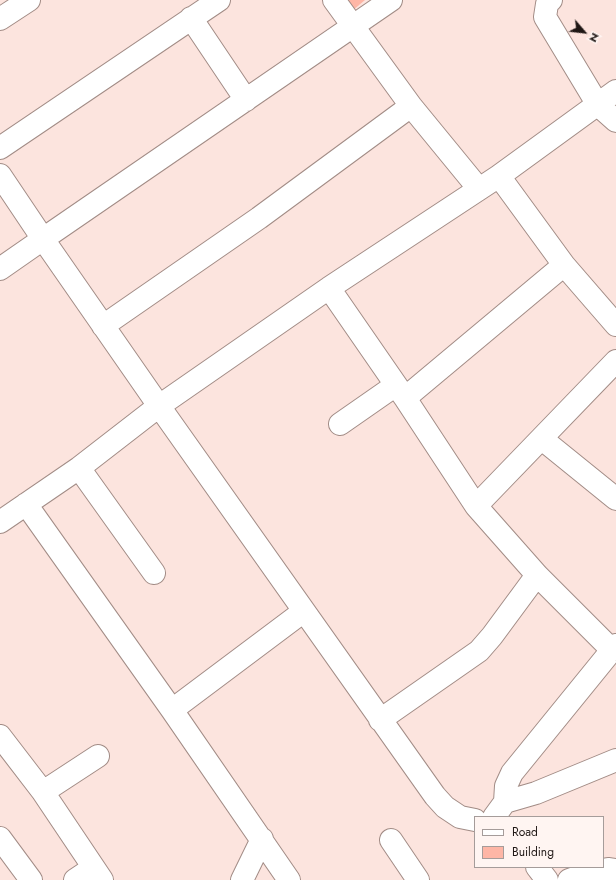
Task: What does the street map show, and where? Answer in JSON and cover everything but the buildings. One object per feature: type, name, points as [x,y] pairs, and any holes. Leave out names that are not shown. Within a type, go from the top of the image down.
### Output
[{"type":"street","points":[[0,19],[29,0]]},
{"type":"street","points":[[0,148],[219,0]]},
{"type":"street","points":[[334,0],[411,106],[479,189]]},
{"type":"street","points":[[0,269],[391,0]]},
{"type":"street","points":[[551,0],[547,4],[545,17],[598,105],[616,121]]},
{"type":"street","points":[[191,18],[246,100]]},
{"type":"street","points":[[0,522],[78,468],[159,406],[329,288],[499,176],[616,91]]},
{"type":"street","points":[[103,326],[260,218],[411,106]]},
{"type":"street","points":[[0,175],[103,326],[434,796],[445,808],[460,816],[474,820]]},
{"type":"street","points":[[499,176],[564,265],[616,325]]},
{"type":"street","points":[[340,424],[400,391],[564,265]]},
{"type":"street","points":[[329,288],[400,391],[476,506],[537,575],[614,648],[512,773],[506,786],[499,809]]},
{"type":"street","points":[[476,506],[616,361]]},
{"type":"street","points":[[542,439],[616,499]]},
{"type":"street","points":[[78,468],[154,573]]},
{"type":"street","points":[[26,504],[172,710],[289,880]]},
{"type":"street","points":[[380,720],[479,651],[492,636],[537,575]]},
{"type":"street","points":[[172,710],[304,611]]},
{"type":"street","points":[[1,739],[43,792],[98,874],[75,880]]},
{"type":"street","points":[[43,792],[98,756]]},
{"type":"street","points":[[499,809],[616,760]]},
{"type":"street","points":[[0,838],[31,880]]},
{"type":"street","points":[[242,880],[262,839]]},
{"type":"street","points":[[391,840],[418,880]]},
{"type":"street","points":[[538,868],[547,880]]},
{"type":"street","points":[[569,880],[590,872],[608,869],[616,870]]}]
